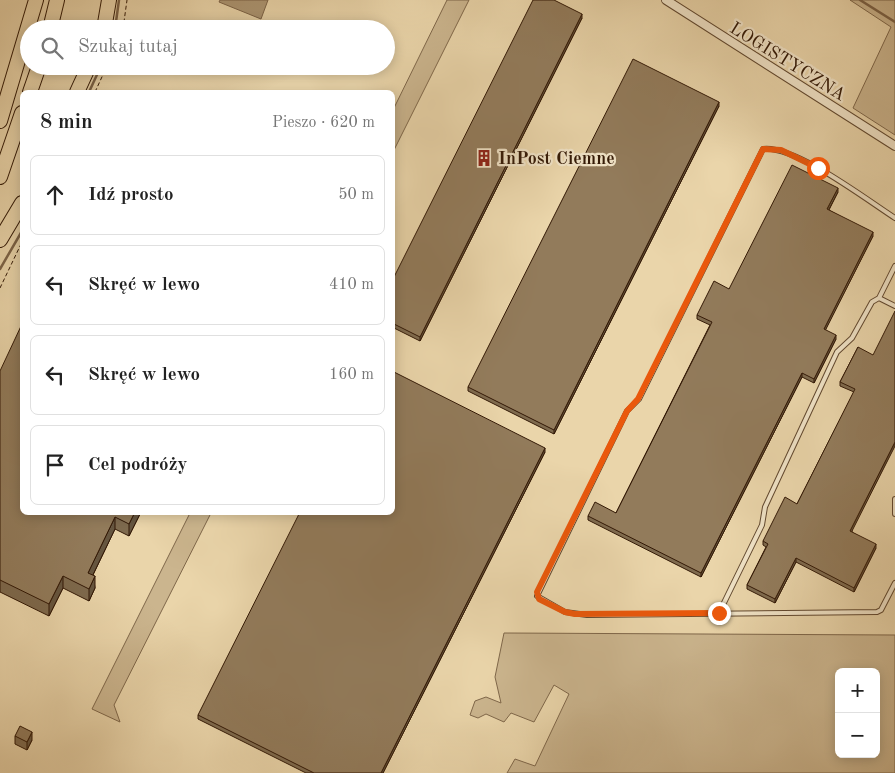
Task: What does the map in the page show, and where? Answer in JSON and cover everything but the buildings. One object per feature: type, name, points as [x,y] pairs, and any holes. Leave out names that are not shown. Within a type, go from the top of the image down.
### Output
[{"type":"highway","points":[[30,20],[36,0]]},
{"type":"highway","points":[[52,20],[57,0]]},
{"type":"highway","points":[[106,20],[109,0]]},
{"type":"highway","points":[[0,121],[20,54]]},
{"type":"highway","points":[[31,90],[36,75]]},
{"type":"highway","points":[[78,90],[85,75]]},
{"type":"highway","points":[[0,176],[20,120]]},
{"type":"highway","points":[[0,240],[20,206]]},
{"type":"street","name":"LOGISTYCZNA","points":[[666,0],[895,146]]},
{"type":"lane","points":[[895,218],[818,168],[781,150],[763,149],[638,399],[627,411],[537,592],[539,599],[565,612],[575,614],[877,612],[881,610],[895,583]]},
{"type":"lane","points":[[719,613],[762,525],[765,507],[837,352],[852,338],[872,302],[879,298],[895,266]]},
{"type":"lane","points":[[888,279],[895,283]]},
{"type":"lane","points":[[879,298],[895,306]]},
{"type":"lane","points":[[895,499],[895,514]]},
{"type":"path","points":[[124,20],[127,0]]},
{"type":"path","points":[[96,90],[103,75]]},
{"type":"path","points":[[0,288],[20,246]]},
{"type":"shaded area","points":[[220,0],[268,0],[261,19],[219,2]]},
{"type":"shaded area","points":[[447,0],[469,0],[395,148],[395,106]]},
{"type":"shaded area","points":[[850,0],[895,0],[895,135],[853,108],[891,27]]},
{"type":"shaded area","points":[[189,515],[210,515],[114,705],[120,722],[92,709]]},
{"type":"shaded area","points":[[504,633],[895,635],[895,773],[507,773],[515,759],[535,766],[569,694],[554,685],[534,722],[511,713],[504,722],[486,714],[478,718],[470,715],[475,701],[486,697],[501,703],[495,677]]},
{"type":"waterway","points":[[116,20],[119,0]]},
{"type":"waterway","points":[[860,0],[895,22]]},
{"type":"waterway","points":[[90,90],[97,75]]},
{"type":"waterway","points":[[0,269],[20,234]]},
{"type":"place","name":"InPost Ciemne","points":[[484,158]]},
{"type":"route","points":[[719,613],[575,614],[565,612],[539,599],[537,592],[627,411],[638,399],[763,149],[781,150],[818,168]]}]
